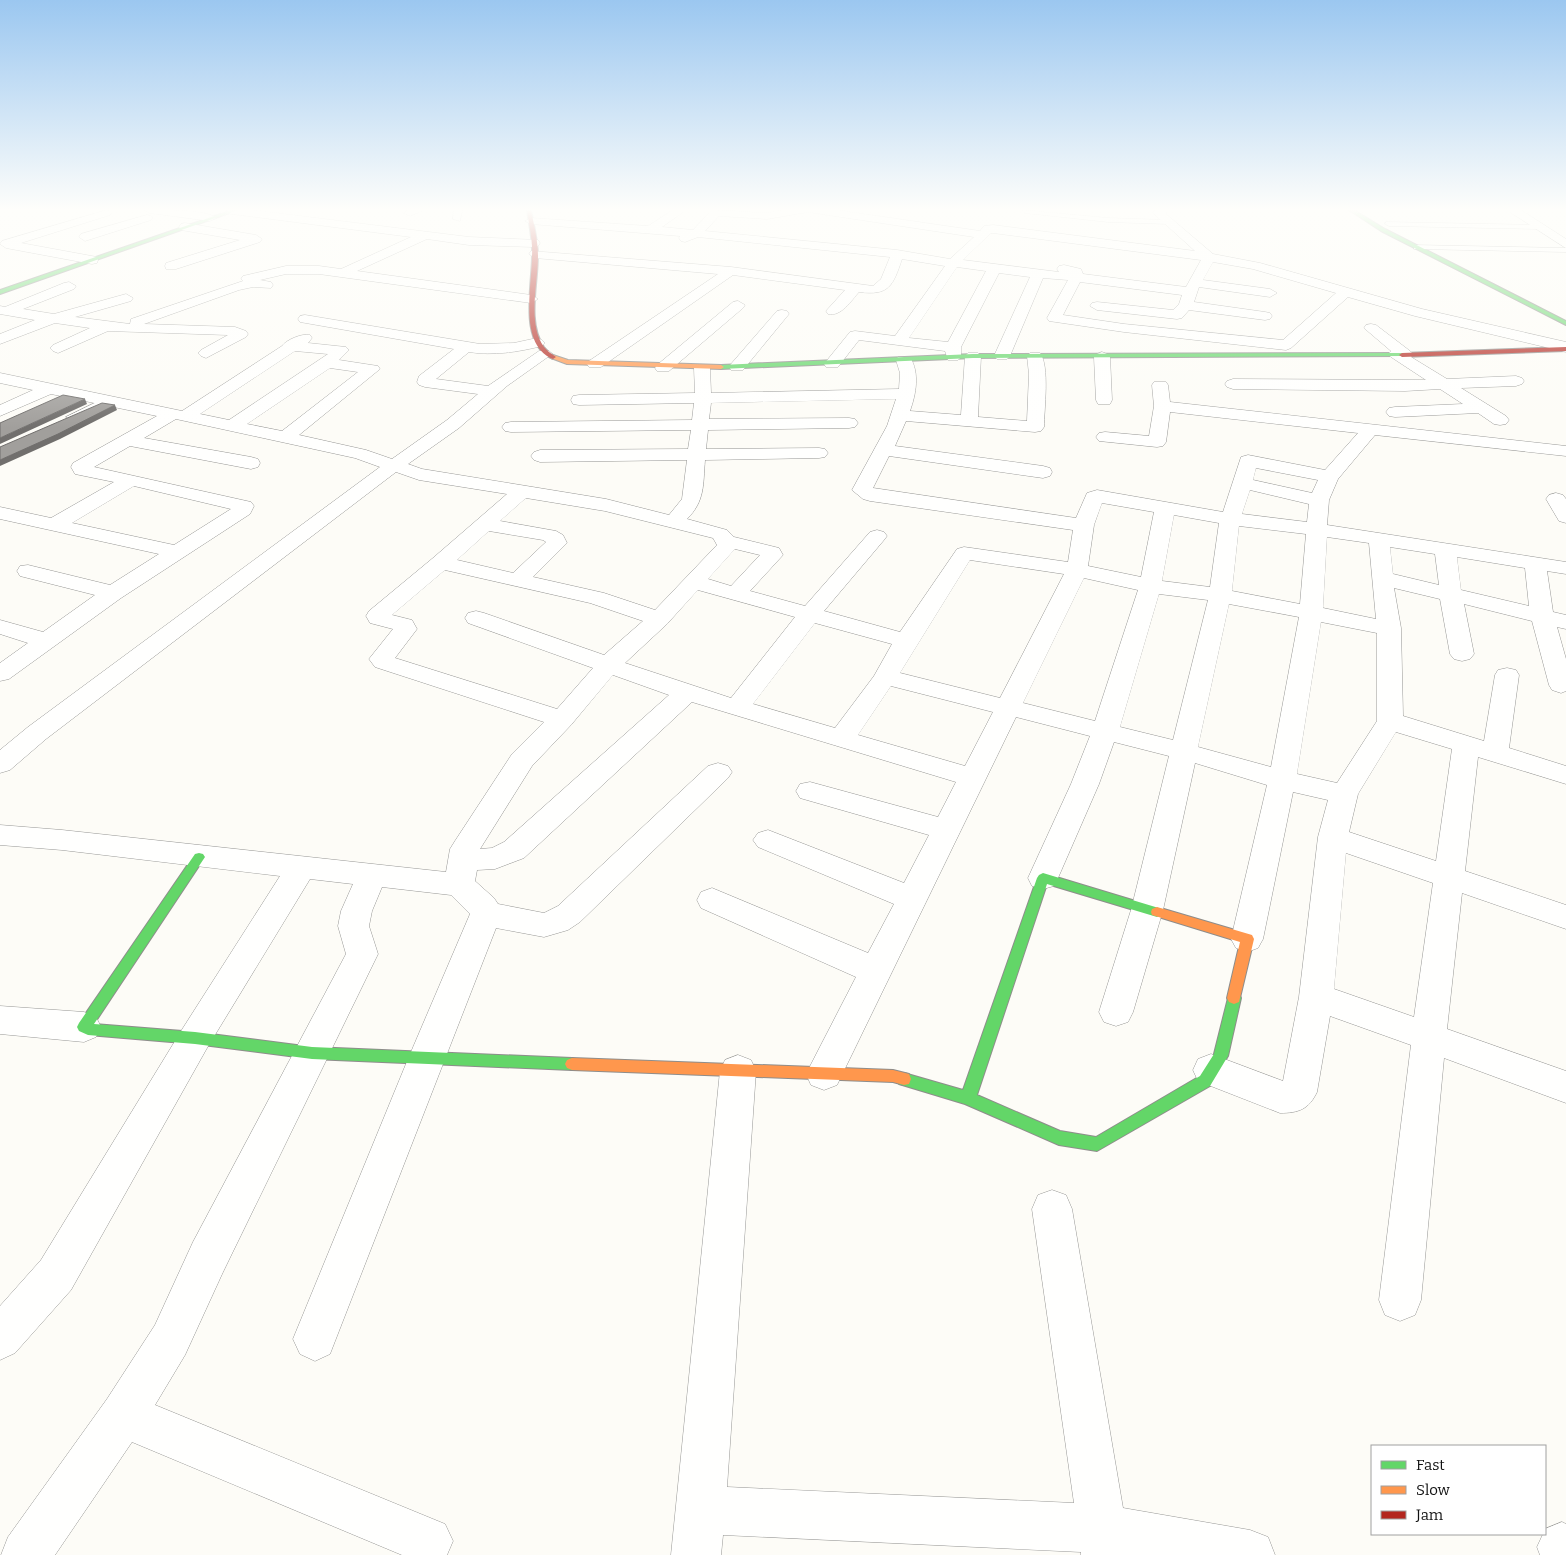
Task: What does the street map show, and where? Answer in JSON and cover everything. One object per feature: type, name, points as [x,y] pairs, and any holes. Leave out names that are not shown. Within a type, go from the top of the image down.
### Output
[{"type":"street","points":[[0,292],[27,283]]},
{"type":"street","points":[[58,348],[111,327],[235,287],[253,283],[266,285]]},
{"type":"street","points":[[410,283],[531,300]]},
{"type":"street","points":[[533,283],[531,300],[540,349]]},
{"type":"street","points":[[596,364],[713,283]]},
{"type":"street","points":[[788,291],[800,283]]},
{"type":"street","points":[[819,283],[869,290],[880,289],[885,283]]},
{"type":"street","points":[[840,286],[842,283]]},
{"type":"street","points":[[899,341],[939,283]]},
{"type":"street","points":[[953,352],[987,283]]},
{"type":"street","points":[[1002,356],[1034,283]]},
{"type":"street","points":[[1073,283],[1054,318],[1291,350]]},
{"type":"street","points":[[1136,283],[1270,293]]},
{"type":"street","points":[[1190,283],[1194,288],[1265,316]]},
{"type":"street","points":[[1097,306],[1177,315],[1197,283]]},
{"type":"street","points":[[1310,283],[1380,303],[1566,348]]},
{"type":"street","points":[[1486,283],[1566,323]]},
{"type":"street","points":[[1506,283],[1566,313]]},
{"type":"street","points":[[2,310],[68,286]]},
{"type":"street","points":[[833,311],[855,288]]},
{"type":"street","points":[[1291,350],[1344,293]]},
{"type":"street","points":[[0,339],[58,318],[126,298]]},
{"type":"street","points":[[1380,303],[1364,328],[1442,384],[1500,420]]},
{"type":"street","points":[[663,368],[738,305]]},
{"type":"street","points":[[2,310],[111,327],[235,330],[241,334],[206,353]]},
{"type":"street","points":[[737,367],[782,314]]},
{"type":"street","points":[[305,319],[480,349],[540,349],[567,362],[663,368],[832,364],[904,360],[953,352]]},
{"type":"street","points":[[0,674],[113,593],[243,510],[244,506],[82,470],[80,467],[127,440],[177,416],[290,346],[330,324]]},
{"type":"street","points":[[232,426],[327,363],[342,350],[371,331]]},
{"type":"street","points":[[832,364],[856,335],[899,341],[972,356],[1102,356],[1291,350],[1400,354],[1566,348]]},
{"type":"street","points":[[290,346],[342,350]]},
{"type":"street","points":[[0,764],[37,733],[393,466],[453,424],[521,368],[540,349]]},
{"type":"street","points":[[462,350],[426,379],[425,382],[492,391]]},
{"type":"street","points":[[969,421],[972,356]]},
{"type":"street","points":[[900,415],[1035,427],[1037,374],[1035,356]]},
{"type":"street","points":[[1102,356],[1104,400]]},
{"type":"street","points":[[904,360],[907,365],[907,394],[900,415],[862,490],[864,493],[1084,525]]},
{"type":"street","points":[[285,437],[372,369],[327,363]]},
{"type":"street","points":[[674,521],[689,506],[692,499],[703,397],[702,368]]},
{"type":"street","points":[[0,378],[48,390],[232,426],[360,454],[419,474],[606,505],[720,534],[727,541],[772,552],[772,555],[736,594]]},
{"type":"street","points":[[1233,384],[1353,387],[1516,380]]},
{"type":"street","points":[[1105,436],[1157,442],[1162,406],[1160,385]]},
{"type":"street","points":[[0,411],[48,390]]},
{"type":"street","points":[[578,400],[907,394]]},
{"type":"street","points":[[1162,406],[1566,451]]},
{"type":"street","points":[[1395,412],[1481,408]]},
{"type":"street","points":[[511,427],[849,423]]},
{"type":"street","points":[[0,1020],[195,1038],[312,1053],[894,1076],[968,1098],[1059,1138],[1096,1144],[1205,1081],[1221,1056],[1282,780],[1311,612],[1319,500],[1329,477],[1372,429]]},
{"type":"street","points":[[127,440],[251,463]]},
{"type":"street","points":[[883,450],[1043,472]]},
{"type":"street","points":[[540,456],[819,453]]},
{"type":"street","points":[[1116,1012],[1147,910],[1220,595],[1230,519],[1243,483],[1248,460],[1329,477]]},
{"type":"street","points":[[54,525],[131,480]]},
{"type":"street","points":[[1243,483],[1319,500]]},
{"type":"street","points":[[523,490],[377,616],[378,618],[404,625],[405,629],[381,659],[384,662],[562,719]]},
{"type":"street","points":[[824,1074],[1077,570],[1084,525],[1096,496],[1230,519],[1379,538],[1566,568]]},
{"type":"street","points":[[1556,499],[1566,517]]},
{"type":"street","points":[[968,1098],[1044,878],[1085,784],[1105,732],[1150,586],[1165,508]]},
{"type":"street","points":[[0,513],[177,552]]},
{"type":"street","points":[[484,524],[549,536],[558,542],[519,579]]},
{"type":"street","points":[[737,708],[810,614],[877,536]]},
{"type":"street","points":[[1211,1070],[1280,1097],[1291,1097],[1299,1092],[1316,997],[1333,837],[1344,794],[1390,721],[1389,628],[1379,538]]},
{"type":"street","points":[[315,1339],[426,1059],[486,914],[483,906],[461,872],[465,849],[522,760],[562,719],[608,665],[659,619],[727,546],[727,541]]},
{"type":"street","points":[[1445,549],[1462,654]]},
{"type":"street","points":[[842,738],[885,677],[906,641],[964,553],[1077,570],[1150,586],[1220,595],[1389,628]]},
{"type":"street","points":[[441,562],[596,598],[659,619]]},
{"type":"street","points":[[1535,564],[1542,616],[1561,685]]},
{"type":"street","points":[[28,571],[113,593]]},
{"type":"street","points":[[1382,578],[1566,622]]},
{"type":"street","points":[[693,582],[906,641]]},
{"type":"street","points":[[476,618],[687,693],[974,778]]},
{"type":"street","points":[[0,627],[46,641]]},
{"type":"street","points":[[1494,753],[1507,675]]},
{"type":"street","points":[[885,677],[1183,751],[1282,780],[1344,794]]},
{"type":"street","points":[[0,835],[62,840],[199,857],[373,875],[461,872],[486,861],[498,859],[514,850],[687,693]]},
{"type":"street","points":[[1390,721],[1566,775]]},
{"type":"street","points":[[1400,1300],[1429,1037],[1466,743]]},
{"type":"street","points":[[486,914],[544,925],[569,914],[718,772]]},
{"type":"street","points":[[810,791],[948,830]]},
{"type":"street","points":[[1333,837],[1566,917]]},
{"type":"street","points":[[768,840],[913,899]]},
{"type":"street","points":[[84,1027],[199,857]]},
{"type":"street","points":[[0,1338],[56,1275],[195,1038],[301,868]]},
{"type":"street","points":[[26,1555],[123,1415],[170,1340],[208,1257],[362,954],[362,945],[354,932],[353,921],[373,875]]},
{"type":"street","points":[[1044,878],[1247,939]]},
{"type":"street","points":[[712,900],[876,971]]},
{"type":"street","points":[[1316,997],[1566,1087]]},
{"type":"street","points":[[738,1071],[699,1533],[1104,1542],[1250,1555]]},
{"type":"street","points":[[1052,1209],[1104,1542]]},
{"type":"street","points":[[123,1415],[428,1541]]},
{"type":"lane","points":[[61,421],[105,401]]},
{"type":"building","points":[[63,395],[85,399],[0,438],[0,423]]},
{"type":"building","points":[[102,403],[115,405],[58,434],[0,460],[0,447]]},
{"type":"traffic: fast","points":[[0,292],[27,283]]},
{"type":"traffic: fast","points":[[1486,283],[1566,323]]},
{"type":"traffic: fast","points":[[721,367],[973,356],[1402,355]]},
{"type":"traffic: fast","points":[[199,857],[84,1027],[88,1029],[195,1038],[312,1053],[572,1064]]},
{"type":"traffic: fast","points":[[968,1098],[1043,878],[1157,912]]},
{"type":"traffic: fast","points":[[904,1079],[968,1098],[1059,1138],[1097,1144],[1205,1081],[1221,1056],[1234,998]]},
{"type":"traffic: slow","points":[[553,357],[567,362],[721,367]]},
{"type":"traffic: slow","points":[[1157,912],[1247,939],[1234,998]]},
{"type":"traffic: slow","points":[[572,1064],[893,1076],[904,1079]]},
{"type":"traffic: jam","points":[[534,283],[532,312],[537,340],[543,351],[553,357]]},
{"type":"traffic: jam","points":[[1402,355],[1566,349]]}]
